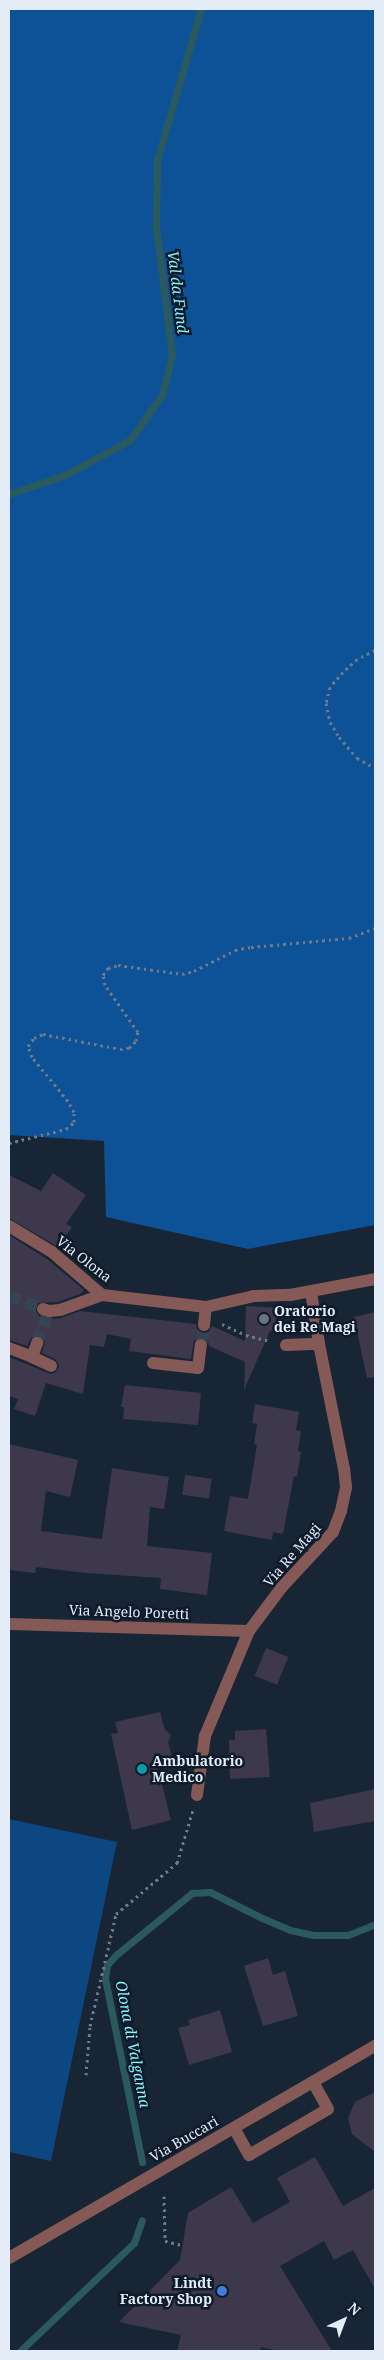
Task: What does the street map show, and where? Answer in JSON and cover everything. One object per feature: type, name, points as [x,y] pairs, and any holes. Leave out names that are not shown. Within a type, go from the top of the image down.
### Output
[{"type":"street","name":"Via Olona","points":[[9,1226],[52,1252],[102,1295],[205,1317],[254,1296],[290,1295],[375,1279]]},
{"type":"street","name":"Via Re Magi","points":[[197,1796],[205,1736],[248,1631],[282,1587],[333,1532],[341,1511],[346,1487],[344,1469],[319,1344],[311,1292]]},
{"type":"street","points":[[46,1312],[60,1310],[102,1295]]},
{"type":"street","points":[[32,1358],[37,1343]]},
{"type":"street","points":[[286,1346],[319,1344]]},
{"type":"street","points":[[153,1363],[198,1368],[201,1345]]},
{"type":"street","points":[[9,1348],[51,1366]]},
{"type":"street","name":"Via Angelo Poretti","points":[[9,1624],[248,1631]]},
{"type":"street","name":"Via Buccari","points":[[9,2258],[375,2046]]},
{"type":"street","points":[[234,2128],[249,2155],[328,2109],[313,2082]]},
{"type":"path","points":[[375,650],[358,658],[342,672],[330,687],[326,704],[330,722],[339,736],[357,758],[375,768]]},
{"type":"path","points":[[9,1143],[66,1129],[74,1122],[74,1112],[68,1101],[32,1057],[28,1046],[34,1038],[43,1034],[120,1049],[129,1048],[136,1041],[138,1032],[105,985],[103,976],[108,968],[118,965],[182,974],[194,971],[235,950],[251,946],[349,938],[375,928]]},
{"type":"path","points":[[205,1317],[246,1335],[286,1346]]},
{"type":"path","points":[[86,2075],[90,2026],[116,1914],[177,1863],[197,1796]]},
{"type":"path","points":[[164,2196],[165,2241],[182,2245]]},
{"type":"shaded area","points":[[9,9],[375,9],[375,1225],[248,1249],[106,1217],[104,1141],[9,1135]]},
{"type":"shaded area","points":[[9,1819],[117,1842],[51,2161],[9,2152]]},
{"type":"building","points":[[53,1173],[86,1195],[66,1224],[72,1227],[58,1247],[9,1218],[9,1175],[41,1191]]},
{"type":"building","points":[[9,1235],[47,1259],[84,1290],[80,1294],[58,1302],[38,1303],[35,1310],[40,1317],[49,1319],[61,1318],[80,1311],[196,1324],[197,1329],[203,1333],[208,1332],[212,1326],[245,1341],[246,1306],[283,1308],[283,1332],[270,1331],[244,1390],[245,1362],[209,1346],[208,1341],[203,1337],[194,1340],[191,1359],[129,1351],[131,1339],[107,1334],[104,1347],[90,1345],[83,1394],[46,1383],[35,1416],[14,1409],[18,1399],[9,1396],[9,1357],[51,1374],[56,1372],[59,1366],[55,1359],[42,1353],[45,1342],[40,1336],[32,1337],[27,1346],[9,1340]]},
{"type":"building","points":[[375,1312],[375,1377],[367,1378],[354,1317]]},
{"type":"building","points":[[125,1385],[201,1393],[198,1425],[123,1419],[124,1407],[121,1407]]},
{"type":"building","points":[[255,1404],[299,1412],[296,1430],[301,1431],[298,1451],[301,1452],[297,1477],[294,1476],[283,1534],[273,1532],[272,1540],[224,1531],[230,1496],[248,1499],[257,1445],[254,1444],[257,1424],[252,1423]]},
{"type":"building","points":[[9,1444],[78,1460],[70,1497],[46,1491],[41,1531],[102,1539],[112,1468],[169,1477],[164,1509],[150,1507],[147,1546],[212,1553],[207,1595],[160,1589],[161,1578],[86,1573],[36,1567],[35,1573],[9,1570]]},
{"type":"building","points":[[185,1475],[212,1479],[209,1499],[182,1495]]},
{"type":"building","points":[[266,1648],[288,1657],[277,1685],[255,1676]]},
{"type":"building","name":"Ambulatorio Medico","points":[[160,1712],[165,1730],[171,1735],[168,1742],[173,1761],[157,1765],[171,1820],[132,1830],[111,1734],[118,1733],[115,1722]]},
{"type":"building","points":[[266,1729],[270,1777],[230,1779],[229,1740],[235,1740],[235,1731]]},
{"type":"building","points":[[375,1789],[375,1821],[314,1832],[310,1803]]},
{"type":"building","points":[[268,1958],[273,1975],[285,1971],[298,2016],[263,2026],[244,1966]]},
{"type":"building","points":[[220,2010],[232,2052],[189,2065],[178,2028],[190,2025],[188,2020]]},
{"type":"building","points":[[375,2092],[375,2152],[352,2134],[348,2118],[355,2102]]},
{"type":"building","name":"Lindt Factory Shop","points":[[315,2157],[343,2206],[375,2188],[375,2289],[353,2250],[334,2260],[324,2241],[280,2266],[332,2351],[279,2351],[261,2347],[260,2351],[177,2351],[181,2335],[119,2322],[180,2260],[188,2213],[231,2187],[253,2223],[290,2202],[277,2178]]},
{"type":"waterway","name":"Val da Fund","points":[[9,494],[65,475],[130,440],[162,395],[172,355],[156,227],[157,160],[201,9]]},
{"type":"waterway","name":"Olona di Valganna","points":[[142,2162],[105,1979],[107,1965],[116,1955],[192,1893],[210,1892],[290,1930],[313,1935],[348,1935],[375,1924]]},
{"type":"waterway","name":"Olona di Valganna","points":[[20,2351],[134,2243],[142,2220]]},
{"type":"tunnel","points":[[9,1296],[43,1309]]},
{"type":"tunnel","points":[[37,1343],[47,1316]]},
{"type":"tunnel","points":[[201,1345],[204,1325]]},
{"type":"place","name":"Oratorio dei Re Magi","points":[[264,1319]]},
{"type":"place","name":"Ambulatorio Medico","points":[[142,1769]]},
{"type":"place","name":"Lindt Factory Shop","points":[[222,2291]]}]
